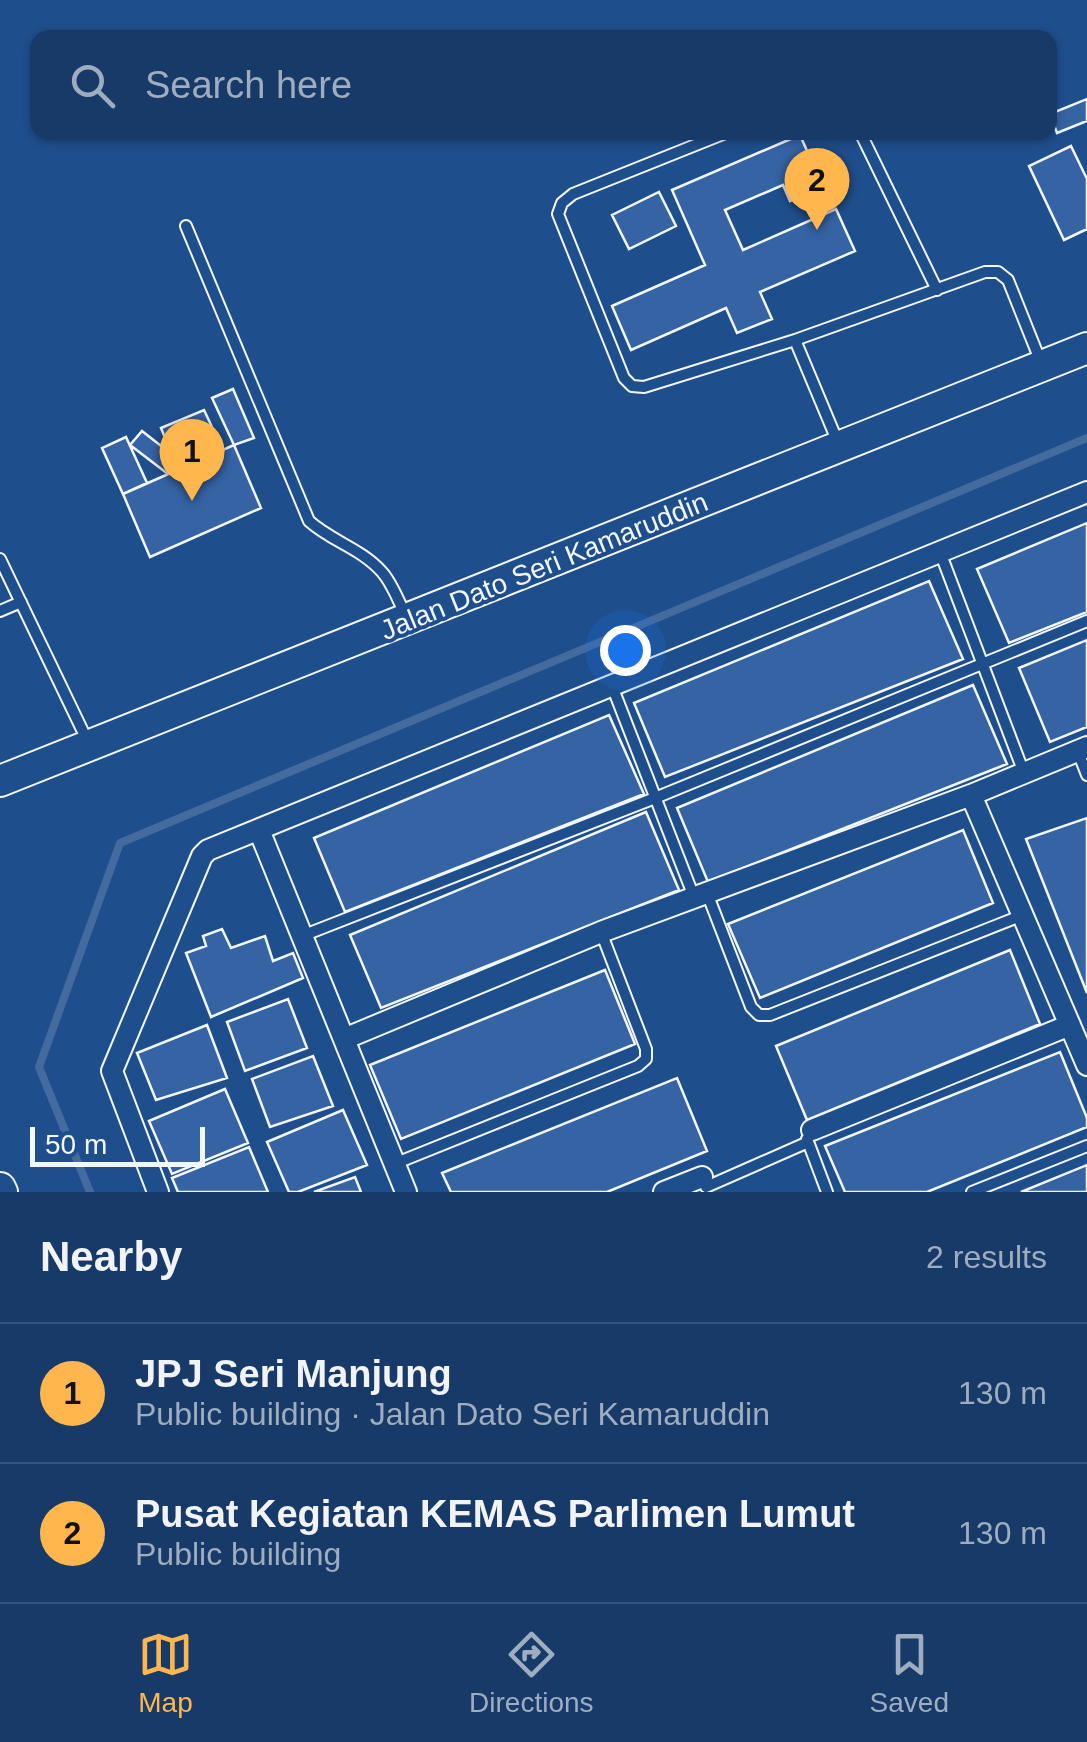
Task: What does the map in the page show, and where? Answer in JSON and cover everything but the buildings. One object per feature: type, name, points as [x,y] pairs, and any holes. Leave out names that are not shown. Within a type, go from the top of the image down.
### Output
[{"type":"street","name":"Jalan Dato Seri Kamaruddin","points":[[0,781],[1087,348]]},
{"type":"street","points":[[158,1192],[112,1071],[202,856],[208,850],[1087,492]]},
{"type":"street","points":[[344,1039],[601,932],[1082,749]]},
{"type":"street","points":[[971,794],[1087,1066]]},
{"type":"street","points":[[259,830],[406,1192]]},
{"type":"street","points":[[809,1137],[1070,1025]]},
{"type":"street","points":[[664,1192],[706,1185]]},
{"type":"lane","points":[[708,140],[573,194],[562,203],[558,214],[624,378],[632,386],[644,388],[794,340],[985,272],[998,272],[1008,280],[1042,366]]},
{"type":"lane","points":[[864,140],[937,290]]},
{"type":"lane","points":[[186,226],[309,521],[385,574],[408,620]]},
{"type":"lane","points":[[794,340],[840,448]]},
{"type":"lane","points":[[940,552],[1024,773]]},
{"type":"lane","points":[[0,559],[90,746]]},
{"type":"lane","points":[[0,611],[21,602]]},
{"type":"lane","points":[[302,936],[656,798],[1087,621]]},
{"type":"lane","points":[[612,686],[656,798],[759,1015],[770,1015],[1023,916]]},
{"type":"lane","points":[[1082,749],[1087,774]]},
{"type":"lane","points":[[394,1164],[638,1066],[646,1059],[646,1048],[601,932]]},
{"type":"lane","points":[[706,1185],[809,1137],[826,1192]]},
{"type":"lane","points":[[972,1192],[1087,1146]]},
{"type":"waterway","points":[[90,1192],[39,1067],[120,843],[1087,438]]},
{"type":"place","name":"Pusat Kegiatan KEMAS Parlimen Lumut","points":[[817,230]]},
{"type":"place","name":"JPJ Seri Manjung","points":[[192,501]]}]
